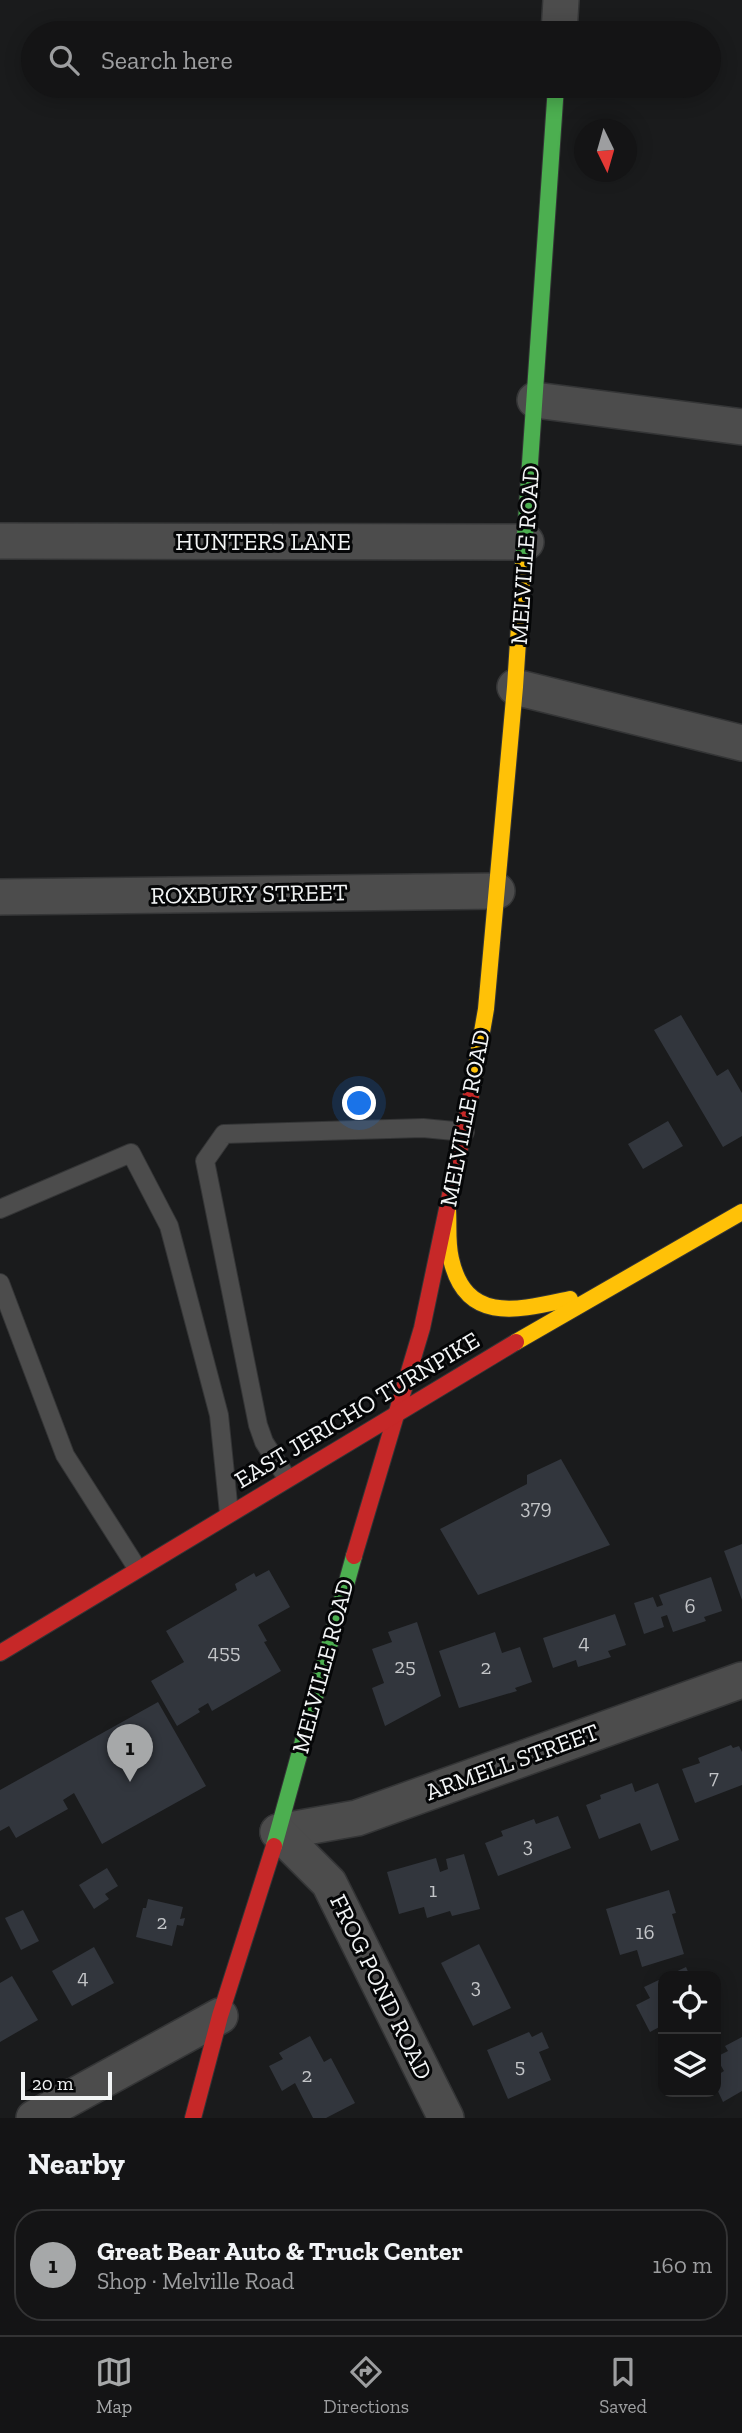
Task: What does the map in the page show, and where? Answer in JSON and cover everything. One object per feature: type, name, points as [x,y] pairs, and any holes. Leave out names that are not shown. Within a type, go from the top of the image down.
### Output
[{"type":"street","points":[[560,21],[561,0]]},
{"type":"street","name":"MELVILLE ROAD","points":[[193,2118],[220,2016],[278,1832],[351,1566],[422,1328],[465,1132],[486,1009],[515,687],[555,98]]},
{"type":"street","points":[[535,400],[742,427]]},
{"type":"street","name":"HUNTERS LANE","points":[[0,541],[526,542]]},
{"type":"street","points":[[515,687],[742,743]]},
{"type":"street","name":"ROXBURY STREET","points":[[0,897],[497,891]]},
{"type":"street","points":[[448,1210],[451,1259],[457,1281],[465,1296],[474,1303],[502,1310],[532,1308],[606,1290]]},
{"type":"street","name":"EAST JERICHO TURNPIKE","points":[[0,1653],[484,1360],[742,1212]]},
{"type":"street","name":"ARMELL STREET","points":[[278,1832],[357,1818],[742,1680]]},
{"type":"street","name":"FROG POND ROAD","points":[[278,1832],[329,1883],[446,2118]]},
{"type":"street","points":[[34,2118],[220,2016]]},
{"type":"lane","points":[[287,1478],[264,1442],[258,1425],[205,1161],[224,1134],[423,1128],[465,1132]]},
{"type":"lane","points":[[0,1209],[131,1153],[169,1226],[219,1415],[229,1513]]},
{"type":"lane","points":[[0,1283],[65,1455],[137,1568]]},
{"type":"building","points":[[681,1015],[717,1076],[728,1069],[742,1093],[742,1136],[723,1147],[654,1030]]},
{"type":"building","points":[[668,1121],[683,1146],[643,1169],[628,1144]]},
{"type":"building","points":[[561,1459],[610,1545],[478,1595],[440,1529],[527,1484],[527,1475]]},
{"type":"building","points":[[742,1544],[742,1600],[724,1551]]},
{"type":"building","points":[[269,1570],[290,1607],[258,1625],[267,1641],[264,1642],[281,1671],[212,1711],[208,1703],[198,1709],[200,1712],[177,1726],[151,1681],[184,1662],[166,1631],[237,1590],[235,1584],[254,1573],[256,1577]]},
{"type":"building","points":[[711,1577],[722,1611],[704,1617],[706,1621],[673,1632],[667,1615],[661,1617],[664,1627],[644,1634],[634,1603],[653,1597],[657,1607],[663,1605],[659,1595]]},
{"type":"building","points":[[615,1614],[626,1645],[608,1651],[611,1657],[578,1667],[576,1660],[553,1668],[543,1638]]},
{"type":"building","points":[[417,1622],[441,1696],[385,1726],[372,1688],[384,1683],[372,1649],[392,1642],[388,1632]]},
{"type":"building","points":[[495,1632],[502,1653],[520,1647],[532,1682],[515,1688],[517,1691],[459,1708],[439,1651]]},
{"type":"building","points":[[158,1702],[206,1786],[102,1844],[74,1793],[63,1800],[68,1809],[16,1838],[9,1826],[0,1831],[0,1790]]},
{"type":"building","points":[[731,1745],[733,1748],[739,1746],[742,1752],[742,1785],[695,1803],[682,1769],[700,1763],[698,1758]]},
{"type":"building","points":[[632,1783],[635,1792],[658,1783],[679,1840],[651,1851],[640,1823],[599,1839],[586,1805],[601,1799],[600,1795]]},
{"type":"building","points":[[558,1816],[571,1848],[498,1876],[485,1843],[503,1836],[501,1831],[534,1819],[536,1824]]},
{"type":"building","points":[[464,1854],[480,1909],[452,1916],[450,1911],[427,1918],[424,1907],[399,1914],[387,1872],[436,1858],[440,1872],[448,1869],[446,1859]]},
{"type":"building","points":[[107,1868],[118,1886],[105,1894],[109,1899],[94,1909],[79,1885]]},
{"type":"building","points":[[669,1890],[676,1913],[672,1914],[684,1954],[642,1967],[637,1950],[620,1955],[606,1909]]},
{"type":"building","points":[[148,1899],[183,1907],[180,1919],[185,1918],[183,1926],[177,1925],[172,1946],[136,1937]]},
{"type":"building","points":[[23,1910],[39,1941],[21,1950],[5,1918]]},
{"type":"building","points":[[479,1944],[511,2008],[473,2026],[441,1963]]},
{"type":"building","points":[[94,1947],[114,1983],[72,2006],[52,1971]]},
{"type":"building","points":[[12,1976],[38,2020],[0,2042],[0,1983]]},
{"type":"building","points":[[658,1980],[658,2028],[650,2032],[636,2005],[650,1998],[644,1987]]},
{"type":"building","points":[[529,2032],[532,2037],[542,2032],[549,2048],[539,2052],[551,2080],[508,2099],[487,2050]]},
{"type":"building","points":[[310,2036],[324,2062],[331,2058],[355,2103],[326,2118],[313,2118],[295,2083],[282,2091],[269,2066],[283,2059],[279,2053]]},
{"type":"building","points":[[742,2037],[742,2091],[723,2102],[721,2073],[724,2071],[721,2054],[728,2051],[725,2046]]},
{"type":"traffic: fast","points":[[523,565],[555,98]]},
{"type":"traffic: fast","points":[[274,1846],[354,1556]]},
{"type":"traffic: slow","points":[[471,1095],[486,1009],[515,687],[523,565]]},
{"type":"traffic: slow","points":[[448,1210],[451,1259],[458,1280],[469,1295],[482,1304],[514,1309],[570,1299]]},
{"type":"traffic: slow","points":[[516,1342],[742,1212]]},
{"type":"traffic: jam","points":[[354,1556],[422,1328],[471,1095]]},
{"type":"traffic: jam","points":[[0,1653],[516,1342]]},
{"type":"traffic: jam","points":[[193,2118],[220,2016],[274,1846]]},
{"type":"place","name":"Great Bear Auto & Truck Center","points":[[130,1782]]}]
